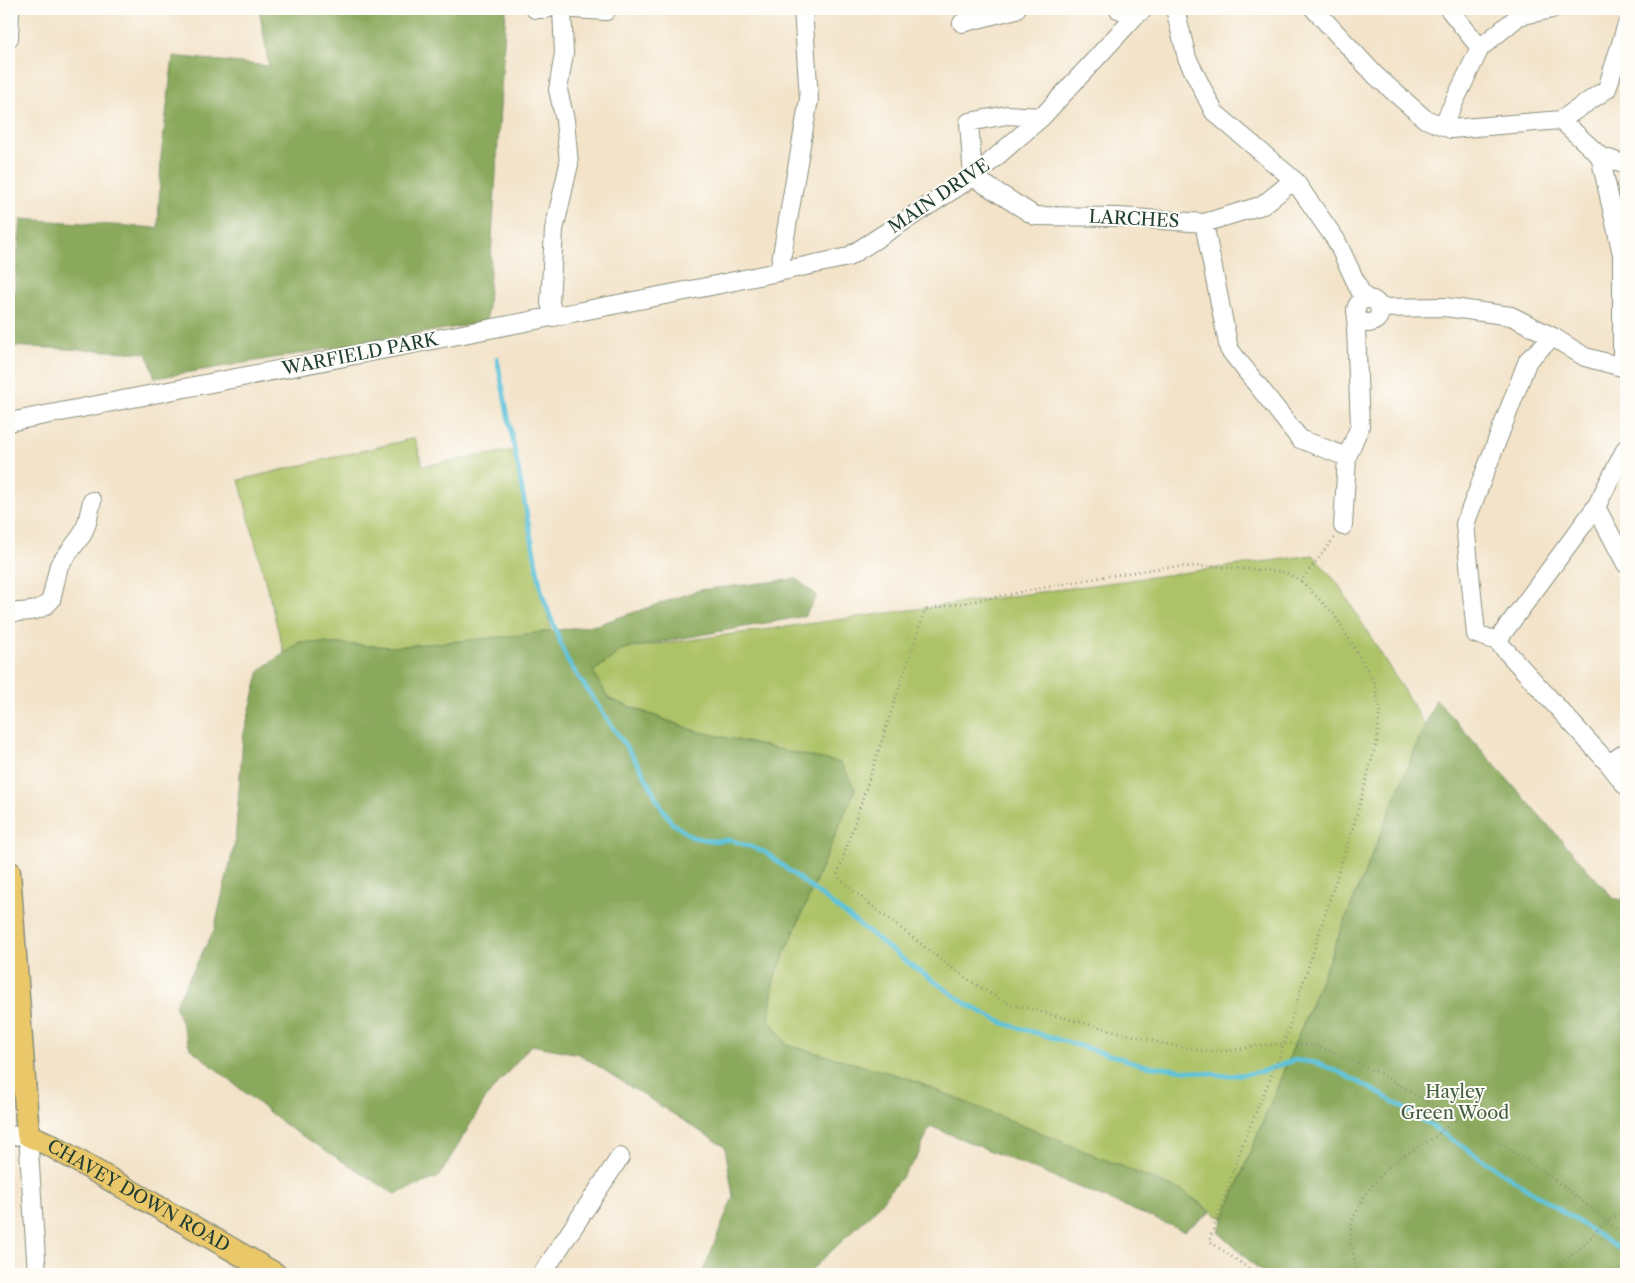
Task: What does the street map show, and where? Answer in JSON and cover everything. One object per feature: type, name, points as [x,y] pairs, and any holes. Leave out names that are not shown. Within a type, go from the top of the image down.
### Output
[{"type":"main road","points":[[9,872],[18,1135]]},
{"type":"main road","name":"CHAVEY DOWN ROAD","points":[[18,1135],[50,1145],[275,1274]]},
{"type":"street","points":[[9,38],[10,9]]},
{"type":"street","points":[[535,9],[547,9]]},
{"type":"street","points":[[554,317],[550,303],[554,230],[569,164],[565,120],[558,90],[564,53],[562,9]]},
{"type":"street","points":[[574,9],[606,11]]},
{"type":"street","points":[[779,272],[809,99],[803,9]]},
{"type":"street","points":[[962,23],[1016,9]]},
{"type":"street","points":[[1118,9],[1140,12]]},
{"type":"street","points":[[1175,9],[1187,58],[1214,112],[1294,180],[1336,240],[1364,310],[1360,426],[1347,457],[1344,526]]},
{"type":"street","points":[[1314,9],[1376,76],[1425,118],[1452,129],[1561,120],[1607,89],[1626,31]]},
{"type":"street","points":[[1450,9],[1480,48]]},
{"type":"street","points":[[1442,126],[1480,48],[1519,16],[1552,9]]},
{"type":"street","name":"MAIN DRIVE","points":[[711,286],[848,257],[973,177],[1042,117],[1140,12]]},
{"type":"street","points":[[973,177],[969,122],[1007,115],[1042,117]]},
{"type":"street","points":[[1561,120],[1600,156],[1626,165]]},
{"type":"street","points":[[1364,310],[1445,307],[1511,316],[1553,337],[1585,357],[1624,368],[1622,254],[1600,156]]},
{"type":"street","name":"LARCHES","points":[[973,177],[1035,216],[1119,217],[1204,223],[1263,205],[1294,180]]},
{"type":"street","points":[[1204,223],[1229,349],[1300,439],[1347,457]]},
{"type":"street","name":"WARFIELD PARK","points":[[9,422],[711,286]]},
{"type":"street","points":[[1553,337],[1528,360],[1465,524],[1476,634],[1497,640],[1609,764],[1626,786]]},
{"type":"street","points":[[1497,640],[1596,507],[1626,448]]},
{"type":"street","points":[[9,613],[36,610],[51,600],[58,564],[82,535],[92,501]]},
{"type":"street","points":[[1596,507],[1626,564]]},
{"type":"street","points":[[1609,764],[1626,752]]},
{"type":"street","points":[[18,1135],[37,1274]]},
{"type":"street","points":[[542,1274],[620,1157]]},
{"type":"path","points":[[1301,581],[1344,526]]},
{"type":"path","points":[[1257,1274],[1209,1241],[1243,1143],[1284,1044],[1354,824],[1377,741],[1380,708],[1374,682],[1336,616],[1301,581],[1284,572],[1208,566],[1166,567],[925,610],[837,876],[934,955],[985,992],[1007,1003],[1165,1044],[1204,1051],[1229,1051],[1259,1045],[1284,1044],[1304,1044],[1326,1049],[1377,1072],[1517,1154],[1566,1188],[1626,1236]]},
{"type":"path","points":[[1358,1274],[1350,1238],[1352,1221],[1364,1196],[1385,1170],[1433,1138],[1458,1118]]},
{"type":"path","points":[[1549,1274],[1588,1241],[1601,1225],[1626,1212]]},
{"type":"green space","points":[[259,9],[506,9],[487,322],[155,378],[147,353],[9,346],[21,219],[158,228],[161,157],[173,56],[269,66]]},
{"type":"green space","points":[[415,438],[423,466],[514,450],[551,631],[394,647],[300,642],[284,653],[239,480]]},
{"type":"green space","points":[[1313,555],[1338,584],[1425,725],[1223,1219],[1184,1192],[904,1077],[787,1045],[769,1019],[774,979],[855,789],[609,699],[593,672],[623,649]]},
{"type":"green space","points":[[797,579],[817,596],[805,616],[623,649],[593,672],[609,699],[692,730],[841,763],[855,789],[774,979],[769,1019],[787,1045],[904,1077],[1184,1192],[1211,1212],[1184,1231],[930,1126],[917,1158],[873,1212],[807,1274],[702,1274],[733,1197],[725,1147],[579,1054],[531,1045],[486,1098],[439,1177],[395,1194],[285,1125],[190,1048],[175,1005],[214,930],[235,842],[243,737],[260,670],[300,642],[394,647],[512,636],[597,625],[699,590]]},
{"type":"green space","name":"Hayley Green Wood","points":[[1436,699],[1613,898],[1626,901],[1626,1274],[1264,1274],[1218,1232]]},
{"type":"waterway","points":[[497,358],[542,594],[567,660],[642,770],[660,805],[672,823],[692,837],[712,841],[731,840],[765,852],[907,962],[968,1005],[1003,1023],[1143,1065],[1228,1076],[1260,1072],[1295,1060],[1317,1063],[1341,1073],[1413,1114],[1626,1253]]}]
